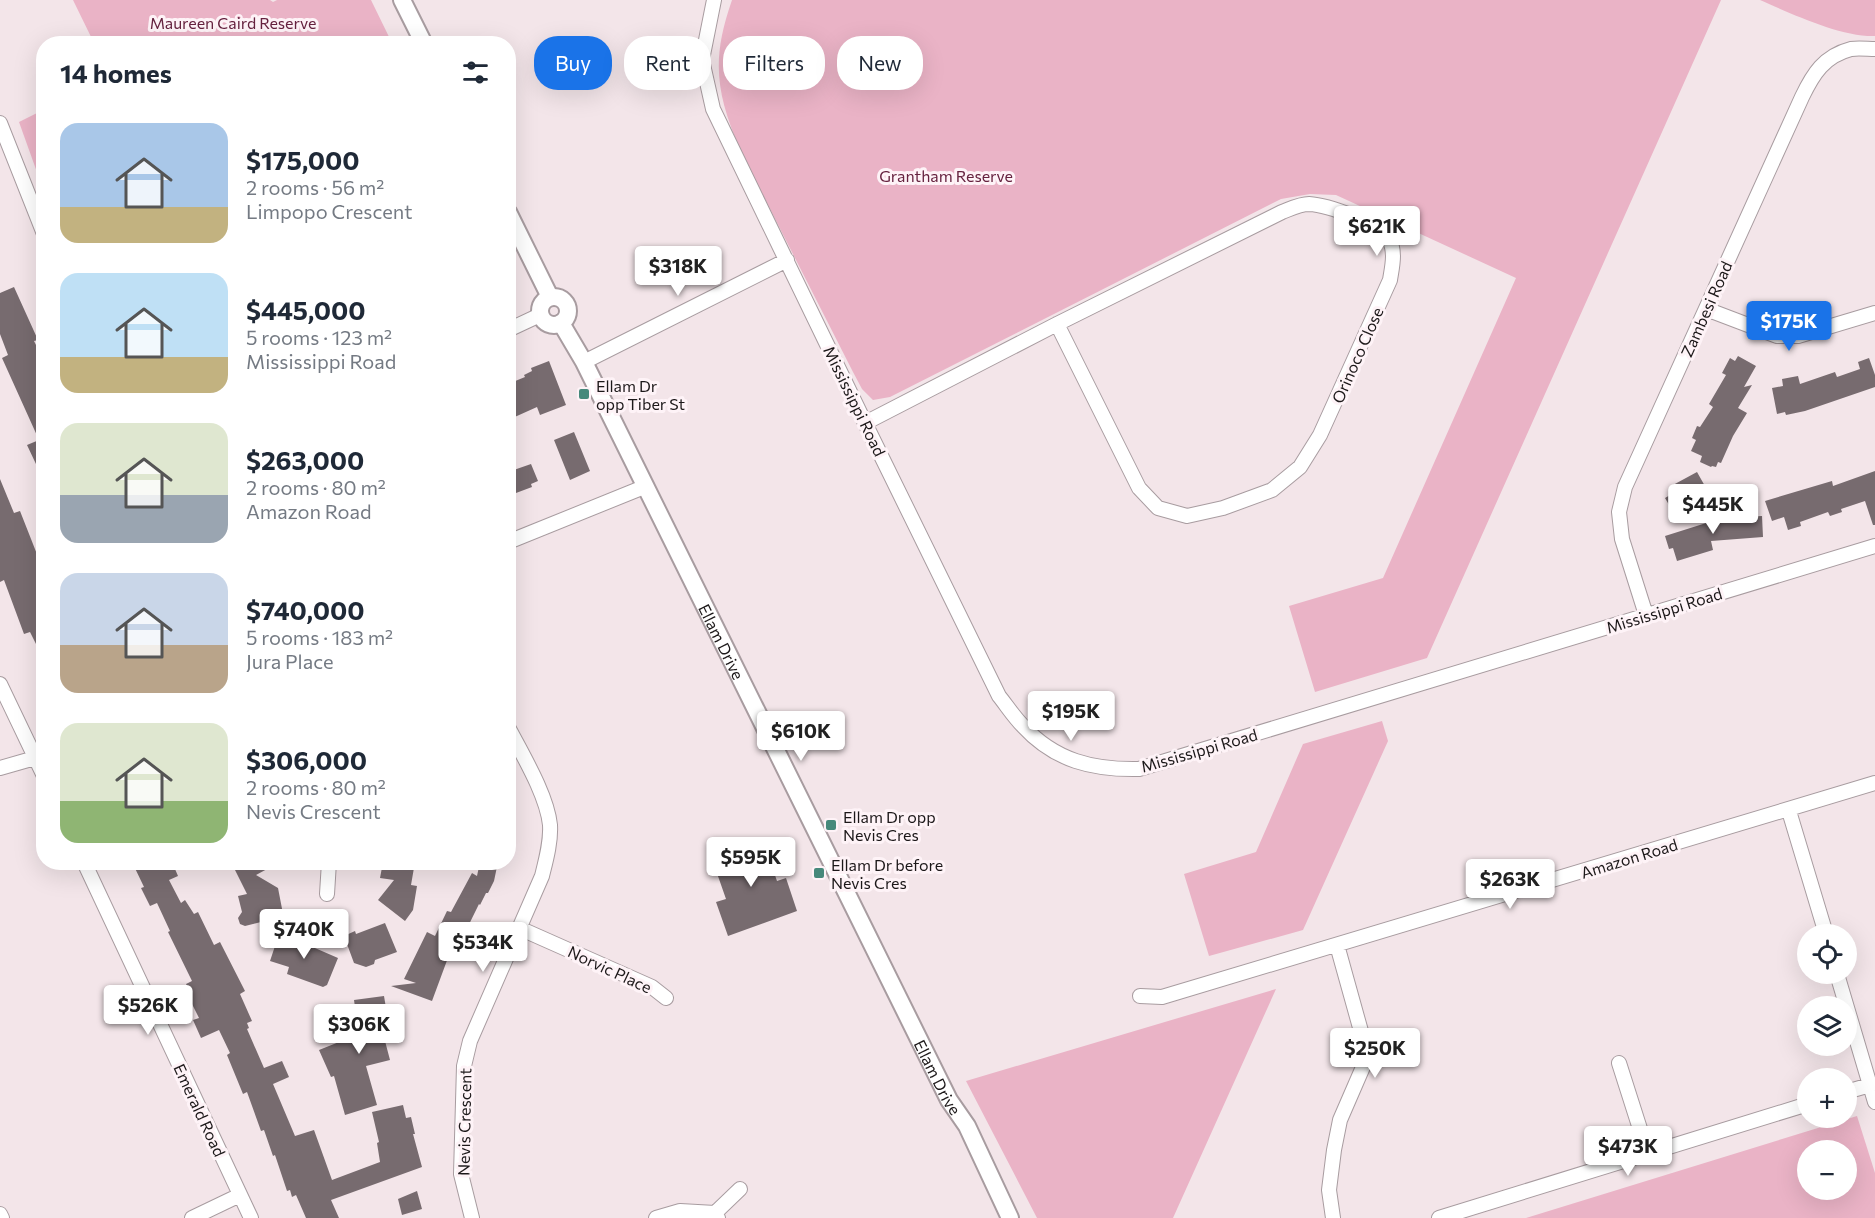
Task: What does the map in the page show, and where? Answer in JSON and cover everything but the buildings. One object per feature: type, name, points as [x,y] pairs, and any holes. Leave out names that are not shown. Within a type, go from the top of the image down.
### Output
[{"type":"street","points":[[402,0],[420,36]]},
{"type":"street","name":"Mississippi Road","points":[[714,0],[702,60],[713,108],[864,423],[999,696],[1022,726],[1048,749],[1083,764],[1112,770],[1138,769],[1875,546]]},
{"type":"street","name":"Zambesi Road","points":[[1646,615],[1622,540],[1619,512],[1625,487],[1814,72],[1832,58],[1852,49],[1875,49]]},
{"type":"street","points":[[0,123],[36,214]]},
{"type":"street","name":"Orinoco Close","points":[[864,423],[1057,324],[1282,212],[1306,204],[1329,207],[1373,225],[1388,238],[1394,258],[1390,280],[1381,301],[1320,435],[1300,467],[1272,490],[1223,508],[1187,516],[1158,508],[1138,488],[1057,324]]},
{"type":"street","points":[[516,228],[550,297]]},
{"type":"street","points":[[584,362],[787,260]]},
{"type":"street","points":[[550,297],[559,298],[566,304],[568,312],[561,323],[548,324],[540,315],[540,306],[550,297]]},
{"type":"street","points":[[1706,309],[1777,336],[1798,336],[1875,314]]},
{"type":"street","points":[[516,326],[540,315]]},
{"type":"street","name":"Ellam Drive","points":[[561,323],[584,362],[949,1100],[967,1126],[1010,1218]]},
{"type":"street","points":[[516,540],[644,487]]},
{"type":"street","points":[[0,684],[35,758],[0,768]]},
{"type":"street","name":"Nevis Crescent","points":[[472,1218],[461,1174],[464,1066],[470,1041],[542,876],[549,850],[550,825],[544,803],[516,744]]},
{"type":"street","name":"Amazon Road","points":[[1140,996],[1162,997],[1789,811],[1875,783]]},
{"type":"street","points":[[1789,811],[1823,924]]},
{"type":"street","name":"Emerald Road","points":[[88,870],[251,1218]]},
{"type":"street","points":[[327,894],[328,870]]},
{"type":"street","name":"Norvic Place","points":[[519,928],[652,987],[666,998]]},
{"type":"street","points":[[1334,1218],[1329,1190],[1334,1150],[1341,1120],[1363,1067],[1364,1042],[1337,945]]},
{"type":"street","points":[[1841,984],[1870,1065],[1870,1085],[1875,1102]]},
{"type":"street","points":[[1618,1063],[1648,1154]]},
{"type":"street","points":[[1857,1089],[1870,1085]]},
{"type":"street","points":[[1439,1218],[1797,1107]]},
{"type":"street","points":[[656,1218],[680,1211],[717,1215],[740,1189]]},
{"type":"street","points":[[192,1218],[240,1195]]},
{"type":"green space","name":"Maureen Caird Reserve","points":[[73,0],[270,0],[273,2],[277,0],[371,0],[389,36],[91,36]]},
{"type":"green space","name":"Grantham Reserve","points":[[732,0],[1721,0],[1427,658],[1315,692],[1289,606],[1383,578],[1516,278],[1336,195],[1310,194],[1281,199],[890,397],[873,400],[862,389],[740,150],[726,111],[719,76],[719,59],[725,21]]},
{"type":"green space","points":[[1760,0],[1875,0],[1875,36],[1832,29]]},
{"type":"green space","points":[[36,114],[36,169],[19,122]]},
{"type":"green space","points":[[1382,721],[1388,741],[1303,930],[1209,956],[1184,874],[1256,852],[1303,744]]},
{"type":"green space","points":[[1276,989],[1173,1218],[1037,1218],[966,1081]]},
{"type":"green space","points":[[1857,1116],[1875,1173],[1875,1218],[1526,1218],[1818,1128],[1857,1128]]},
{"type":"place","name":"Ellam Dr opp Tiber St","points":[[584,394]]},
{"type":"place","name":"Ellam Dr opp Nevis Cres","points":[[831,825]]},
{"type":"place","name":"Ellam Dr before Nevis Cres","points":[[819,873]]}]
